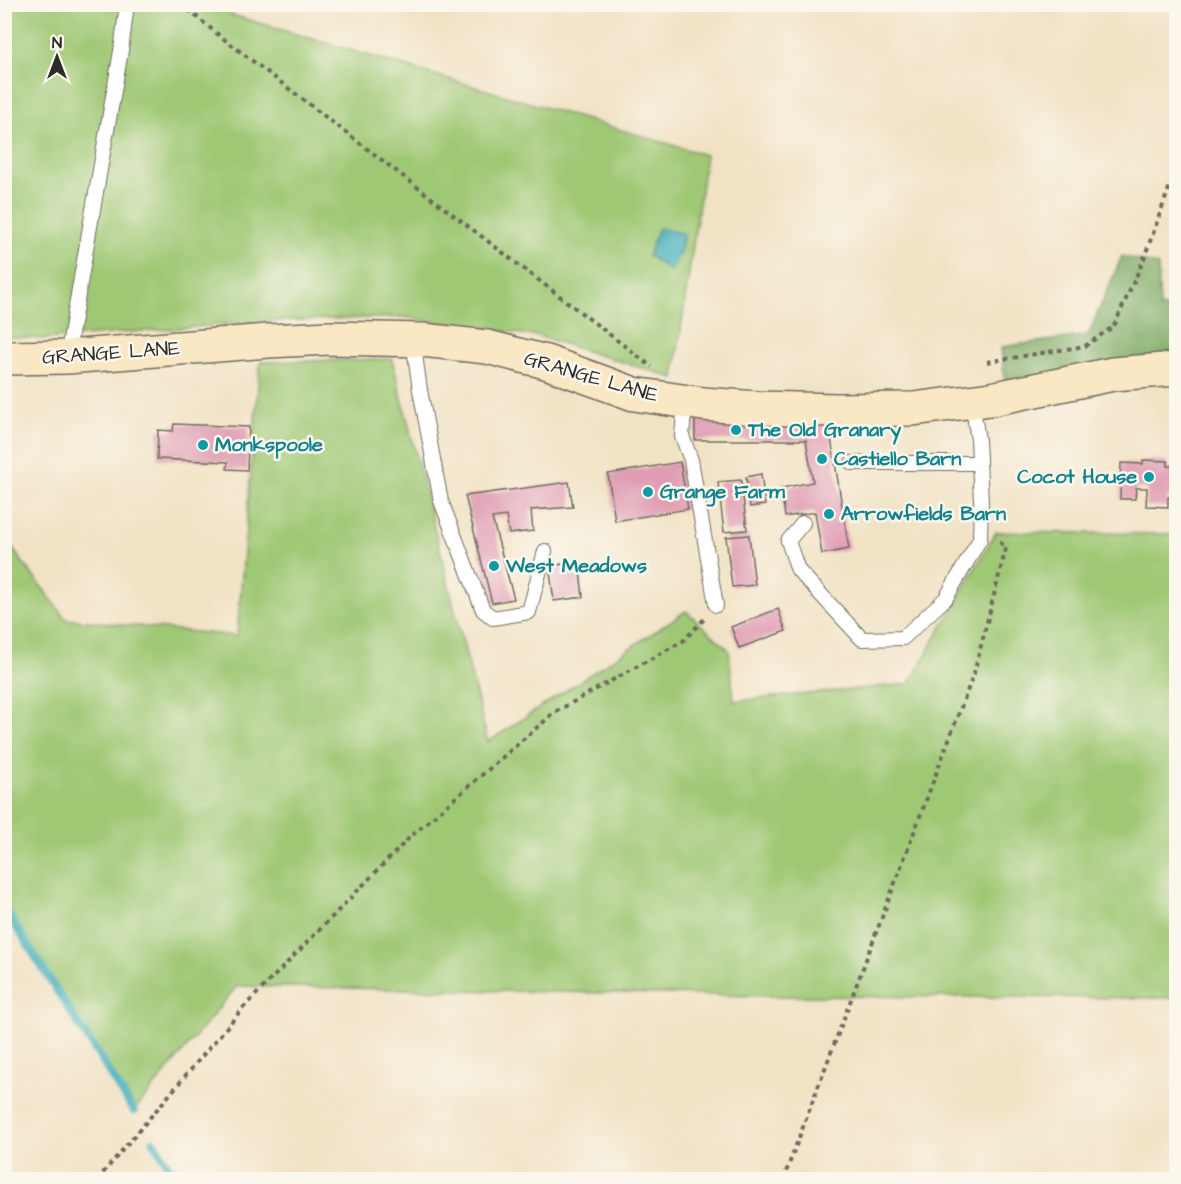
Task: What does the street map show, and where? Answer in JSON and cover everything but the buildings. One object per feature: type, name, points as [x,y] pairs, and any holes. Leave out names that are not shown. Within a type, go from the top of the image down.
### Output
[{"type":"street","name":"GRANGE LANE","points":[[4,358],[67,357],[330,338],[413,340],[487,347],[546,362],[634,394],[685,402],[757,408],[836,410],[913,409],[972,401],[1113,374],[1176,369]]},
{"type":"lane","points":[[67,357],[121,51],[127,4]]},
{"type":"lane","points":[[413,340],[441,501],[483,610],[493,618],[529,612],[545,551]]},
{"type":"lane","points":[[803,523],[788,541],[798,570],[862,639],[903,638],[946,598],[980,538],[979,463],[972,401]]},
{"type":"lane","points":[[685,402],[682,436],[691,460],[716,605]]},
{"type":"lane","points":[[852,463],[979,463]]},
{"type":"path","points":[[181,4],[654,368]]},
{"type":"path","points":[[987,362],[1084,346],[1114,326],[1143,261],[1176,169]]},
{"type":"path","points":[[783,1179],[974,673],[1006,548],[993,537]]},
{"type":"path","points":[[97,1179],[243,1008],[410,837],[555,712],[683,641],[716,605]]},
{"type":"green space","points":[[4,5],[217,5],[232,15],[706,155],[674,378],[538,336],[403,317],[269,321],[44,339],[5,337]]},
{"type":"green space","points":[[1122,256],[1158,265],[1160,308],[1176,306],[1176,357],[1005,383],[1001,347],[1088,335]]},
{"type":"green space","points":[[392,359],[488,742],[686,611],[729,650],[734,701],[909,684],[996,532],[1176,534],[1176,998],[761,996],[237,986],[134,1111],[5,908],[5,539],[66,619],[237,636],[260,362]]},
{"type":"water","points":[[658,228],[684,233],[680,253],[671,271],[648,256]]},
{"type":"waterway","points":[[4,908],[134,1111]]},
{"type":"waterway","points":[[153,1141],[177,1180]]},
{"type":"place","name":"The Old Granary","points":[[736,430]]},
{"type":"place","name":"Monkspoole","points":[[203,445]]},
{"type":"place","name":"Castiello Barn","points":[[822,459]]},
{"type":"place","name":"Cocot House","points":[[1149,477]]},
{"type":"place","name":"Grange Farm","points":[[648,492]]},
{"type":"place","name":"Arrowfields Barn","points":[[829,514]]},
{"type":"place","name":"West Meadows","points":[[494,566]]}]
